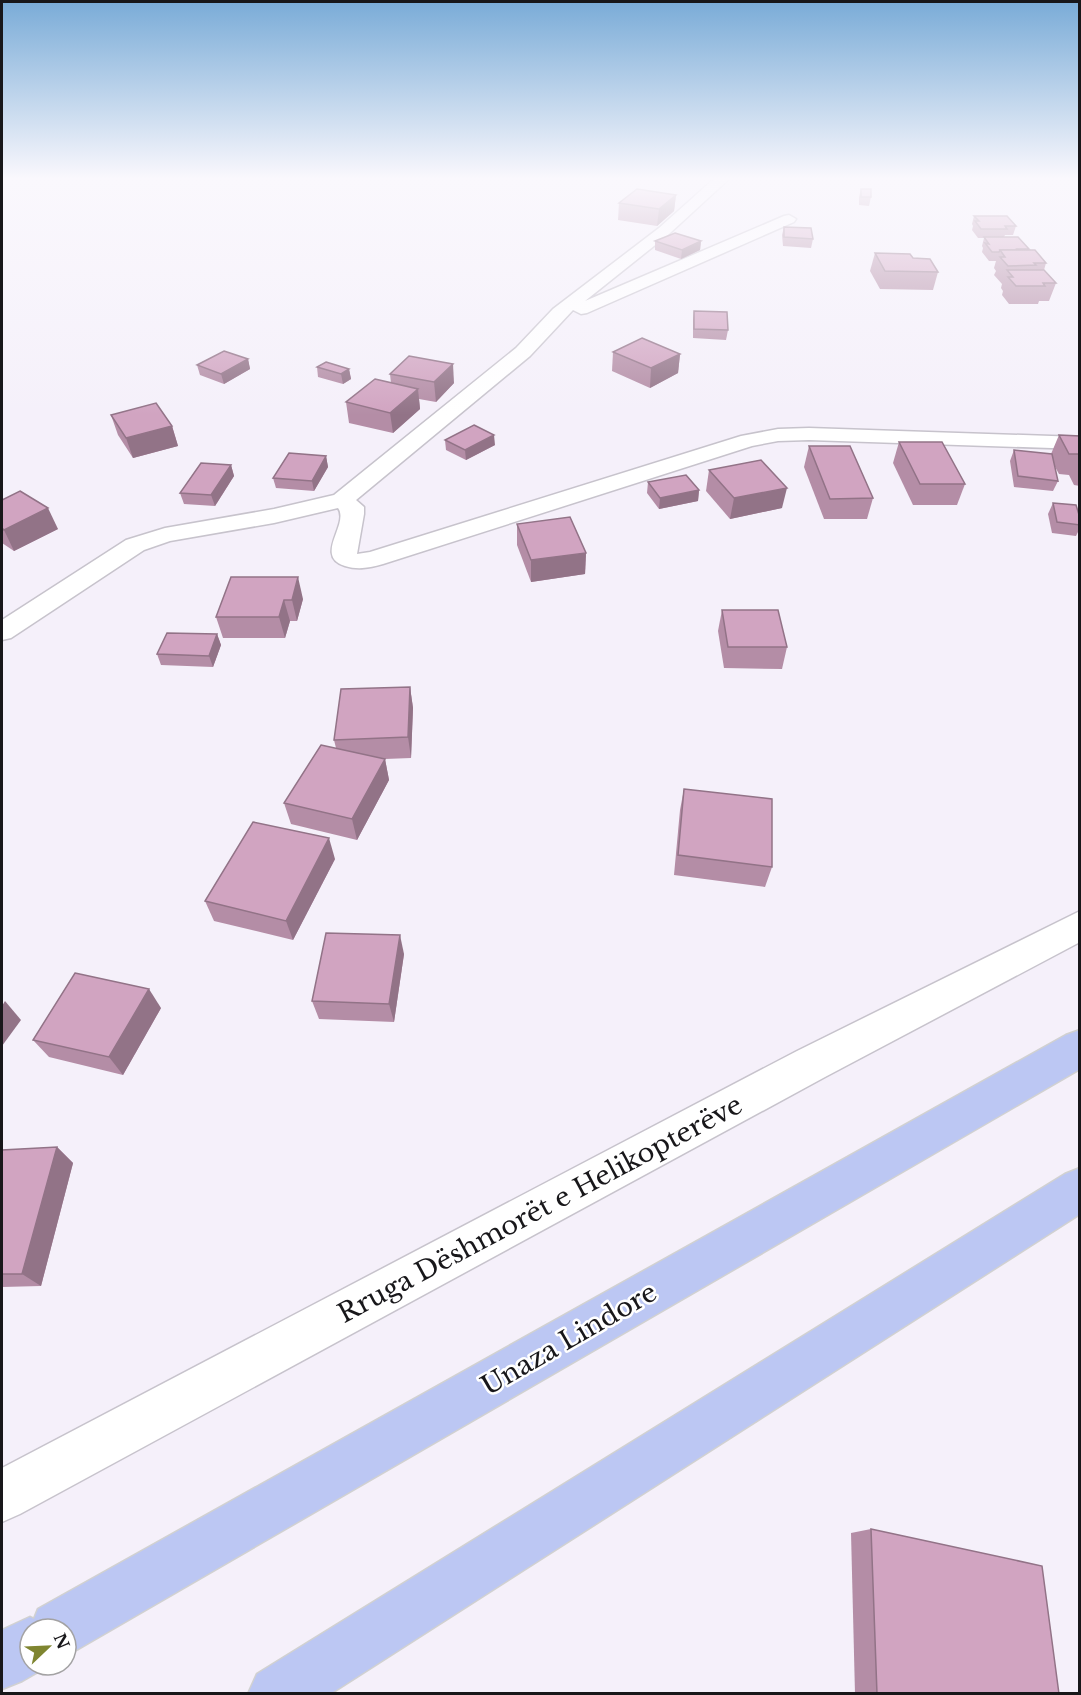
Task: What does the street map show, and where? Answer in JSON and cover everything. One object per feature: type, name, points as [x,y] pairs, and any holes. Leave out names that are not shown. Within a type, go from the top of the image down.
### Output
[{"type":"highway","name":"Unaza Lindore","points":[[78,1618],[1080,1048]]},
{"type":"highway","points":[[277,1694],[1080,1189]]},
{"type":"highway","points":[[2,1661],[18,1652]]},
{"type":"street","points":[[2,632],[135,545],[165,535],[274,516],[329,501],[342,500],[523,352],[559,313],[631,257]]},
{"type":"street","points":[[559,313],[594,305],[703,257]]},
{"type":"street","points":[[342,500],[352,507],[354,519],[343,548],[345,558],[357,562],[374,559],[748,440],[778,435],[809,434],[1080,443]]},
{"type":"street","name":"Rruga Dëshmorët e Helikopterëve","points":[[2,1496],[811,1064],[1080,925]]},
{"type":"building","points":[[877,257],[930,259],[938,272],[885,271]]},
{"type":"building","points":[[1000,257],[1041,257],[1046,263],[1034,263],[1036,265],[1008,266]]},
{"type":"building","points":[[1007,270],[1044,270],[1056,283],[1043,283],[1045,286],[1016,286],[1008,277],[1013,277]]},
{"type":"building","points":[[694,311],[727,312],[728,330],[694,329]]},
{"type":"building","points":[[642,338],[680,354],[651,368],[613,352]]},
{"type":"building","points":[[224,351],[248,359],[221,374],[197,365]]},
{"type":"building","points":[[409,356],[453,364],[434,382],[390,374]]},
{"type":"building","points":[[326,362],[349,369],[341,374],[317,367]]},
{"type":"building","points":[[375,379],[418,389],[390,413],[346,402]]},
{"type":"building","points":[[156,403],[172,426],[126,438],[111,415]]},
{"type":"building","points":[[474,425],[494,435],[465,450],[445,440]]},
{"type":"building","points":[[1059,435],[1080,436],[1080,456],[1069,454]]},
{"type":"building","points":[[899,442],[942,442],[965,484],[920,484]]},
{"type":"building","points":[[809,446],[850,446],[873,498],[830,499]]},
{"type":"building","points":[[1014,450],[1052,454],[1058,481],[1018,476]]},
{"type":"building","points":[[289,453],[326,456],[312,481],[273,478]]},
{"type":"building","points":[[761,460],[787,488],[734,498],[709,470]]},
{"type":"building","points":[[201,463],[231,465],[211,495],[180,493]]},
{"type":"building","points":[[686,475],[699,490],[660,498],[648,482]]},
{"type":"building","points":[[20,491],[48,508],[4,530],[2,528],[2,500]]},
{"type":"building","points":[[1053,503],[1076,505],[1080,525],[1057,522]]},
{"type":"building","points":[[570,517],[586,553],[531,560],[517,524]]},
{"type":"building","points":[[231,577],[298,577],[292,600],[284,600],[279,617],[216,617]]},
{"type":"building","points":[[722,610],[778,610],[787,647],[728,647]]},
{"type":"building","points":[[167,633],[217,634],[209,656],[157,654]]},
{"type":"building","points":[[410,687],[408,737],[334,740],[341,689]]},
{"type":"building","points":[[321,745],[385,759],[352,819],[284,803]]},
{"type":"building","points":[[684,789],[772,799],[772,867],[678,855]]},
{"type":"building","points":[[253,822],[329,838],[286,921],[205,901]]},
{"type":"building","points":[[326,933],[400,935],[389,1004],[312,1001]]},
{"type":"building","points":[[75,973],[149,989],[109,1057],[33,1040]]},
{"type":"building","points":[[57,1147],[22,1274],[2,1274],[2,1150]]},
{"type":"building","points":[[871,1529],[1042,1566],[1059,1694],[877,1694]]}]
